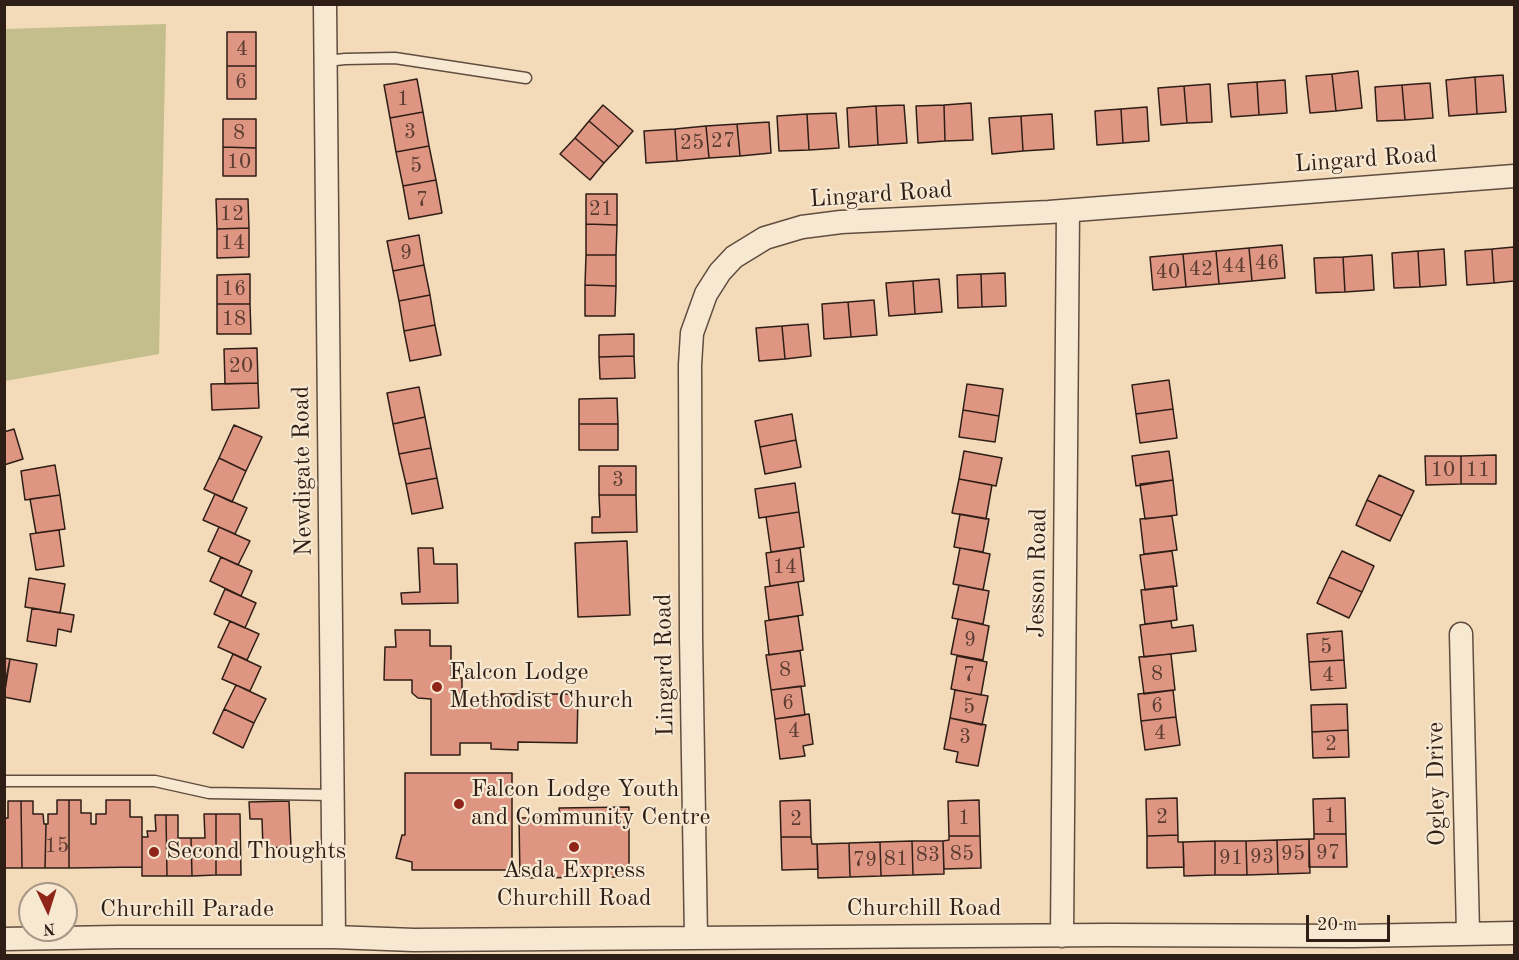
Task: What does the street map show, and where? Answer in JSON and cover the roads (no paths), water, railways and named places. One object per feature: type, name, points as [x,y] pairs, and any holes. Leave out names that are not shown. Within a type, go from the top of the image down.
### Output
[{"type":"street","name":"Newdigate Road","points":[[325,4],[334,937]]},
{"type":"street","name":"Lingard Road","points":[[696,938],[691,637],[690,365],[692,333],[706,294],[720,272],[734,257],[765,238],[802,227],[841,222],[1068,211],[1515,176]]},
{"type":"street","name":"Jesson Road","points":[[1062,936],[1068,211]]},
{"type":"street","name":"Ogley Drive","points":[[1461,634],[1468,933]]},
{"type":"street","name":"Churchill Road","points":[[334,937],[414,940],[1353,936],[1515,933]]},
{"type":"street","name":"Churchill Parade","points":[[16,944],[117,946],[334,937]]},
{"type":"lane","points":[[326,61],[395,58],[526,78]]},
{"type":"lane","points":[[4,781],[155,781],[209,793],[333,795]]},
{"type":"place","name":"Falcon Lodge Methodist Church","points":[[437,687]]},
{"type":"place","name":"Falcon Lodge Youth and Community Centre","points":[[459,804]]},
{"type":"place","name":"Asda Express Churchill Road","points":[[574,847]]},
{"type":"place","name":"Second Thoughts","points":[[154,852]]}]
